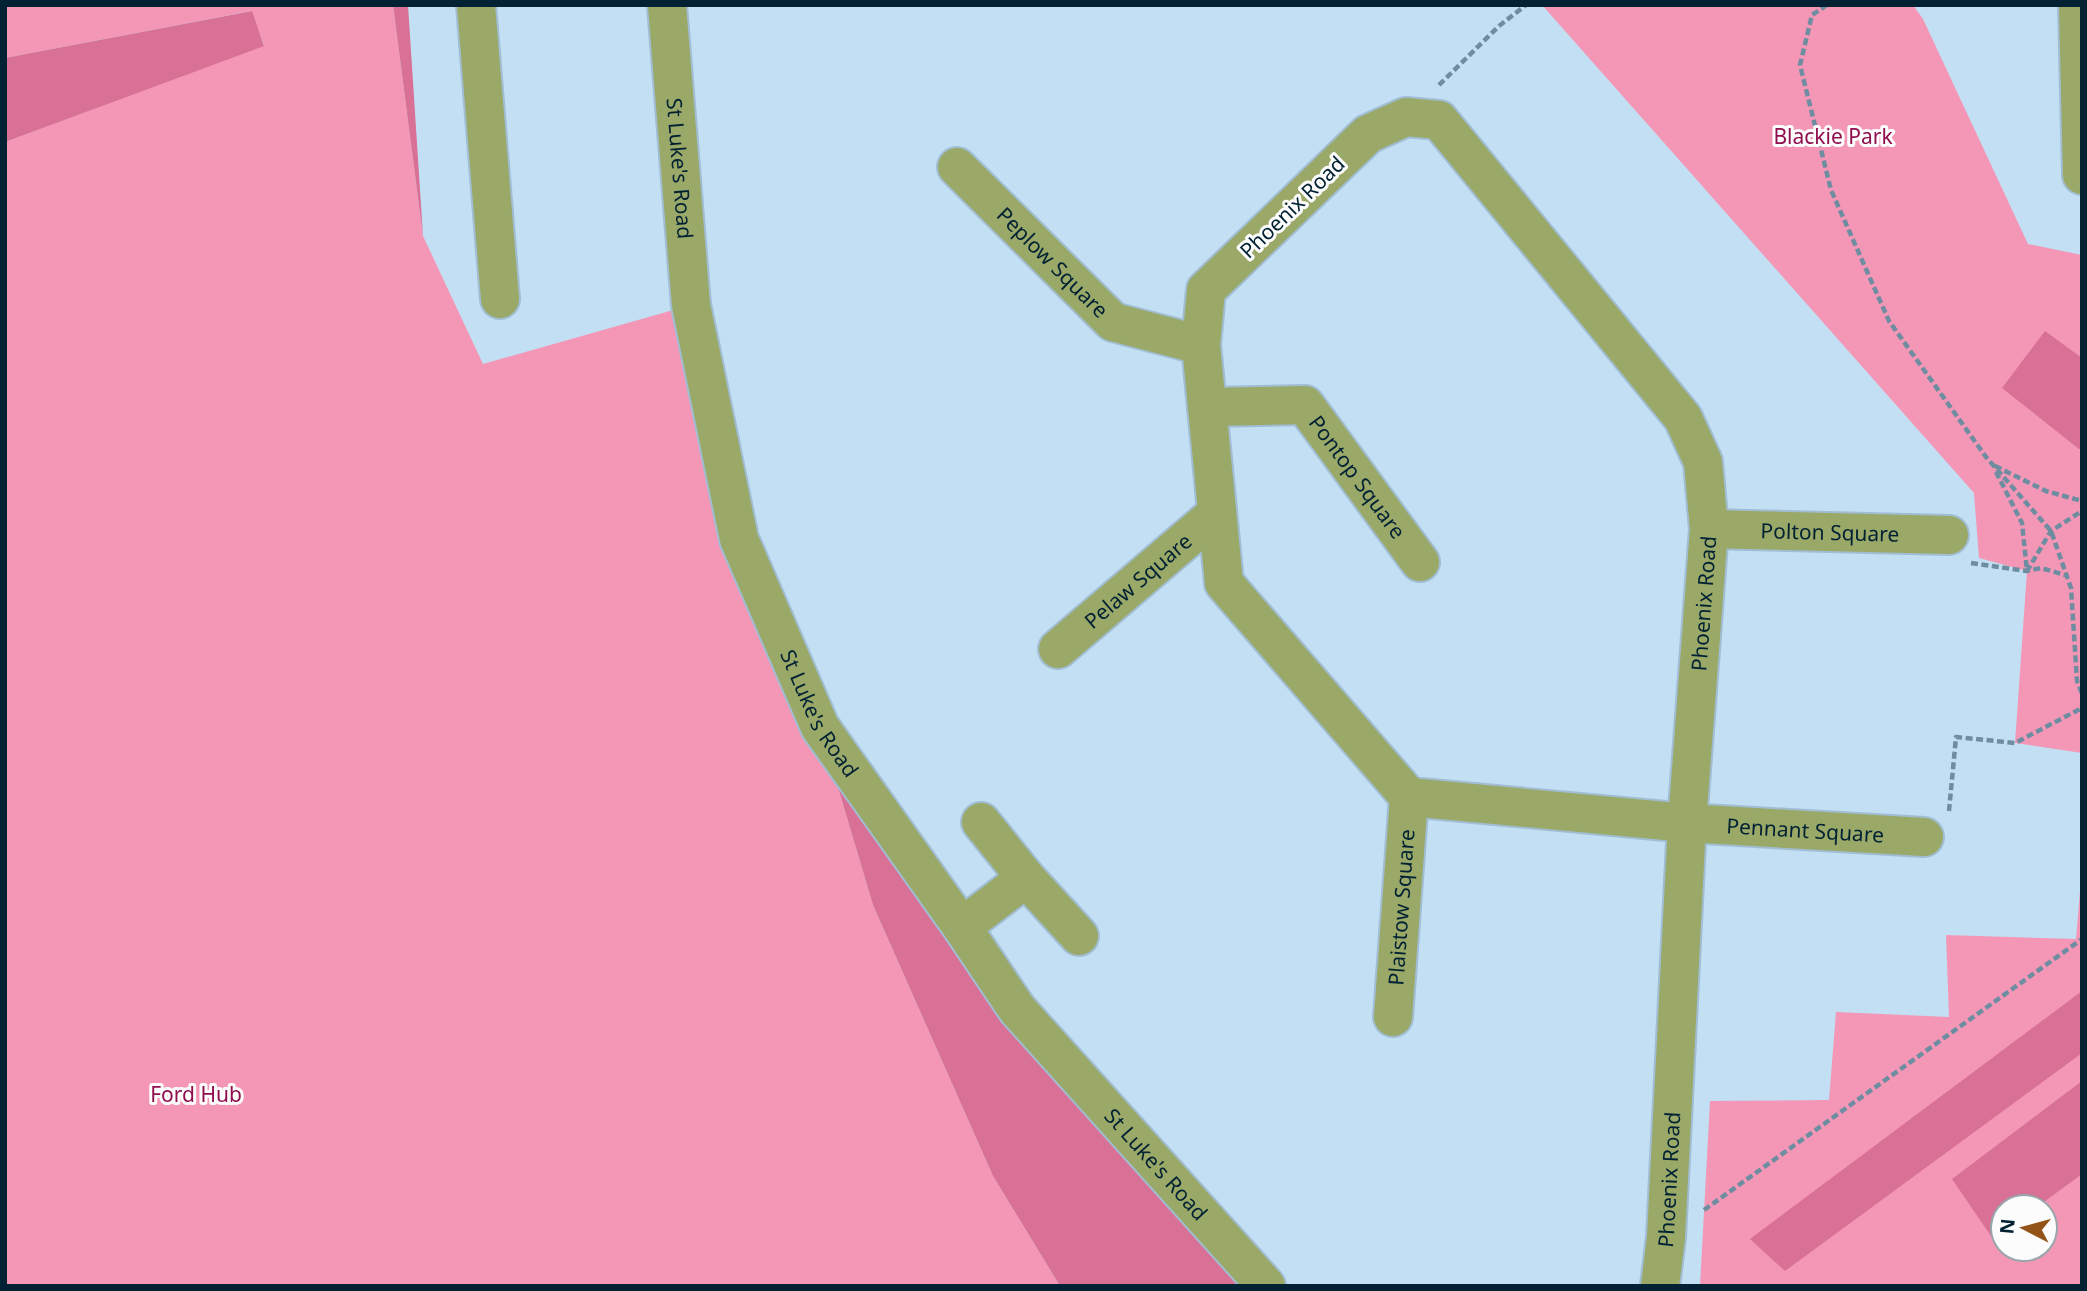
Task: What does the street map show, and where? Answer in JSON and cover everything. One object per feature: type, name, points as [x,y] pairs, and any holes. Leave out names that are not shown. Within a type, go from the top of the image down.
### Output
[{"type":"street","points":[[476,5],[500,299]]},
{"type":"street","name":"St Luke's Road","points":[[667,5],[691,305],[739,538],[820,727],[1017,1009],[1266,1286]]},
{"type":"street","points":[[2078,5],[2082,175]]},
{"type":"street","name":"Phoenix Road","points":[[1409,797],[1224,583],[1200,345],[1206,290],[1368,134],[1406,117],[1439,120],[1684,418],[1703,462],[1709,529],[1687,823],[1666,1237],[1660,1286]]},
{"type":"street","name":"Peplow Square","points":[[957,167],[1113,322],[1200,345]]},
{"type":"street","name":"Pontop Square","points":[[1207,407],[1305,405],[1420,562]]},
{"type":"street","name":"Pelaw Square","points":[[1058,649],[1217,513]]},
{"type":"street","name":"Polton Square","points":[[1709,529],[1949,534]]},
{"type":"street","points":[[1409,797],[1687,823]]},
{"type":"street","name":"Plaistow Square","points":[[1393,1017],[1409,797]]},
{"type":"street","points":[[981,822],[1026,878],[1079,936]]},
{"type":"street","name":"Pennant Square","points":[[1687,823],[1924,837]]},
{"type":"street","points":[[962,927],[1026,878]]},
{"type":"path","points":[[1406,117],[1499,26],[1526,5]]},
{"type":"path","points":[[1827,5],[1812,15],[1800,65],[1831,190],[1889,321],[1992,464],[2051,531],[2071,588],[2077,681],[2082,694]]},
{"type":"path","points":[[1992,464],[2046,491],[2082,501]]},
{"type":"path","points":[[1992,464],[2022,523],[2027,570]]},
{"type":"path","points":[[2027,570],[2051,531],[2082,511]]},
{"type":"path","points":[[2027,570],[2041,568],[2066,575]]},
{"type":"path","points":[[1924,837],[1946,837],[1956,737],[2015,743],[2082,708]]},
{"type":"path","points":[[1666,1237],[2082,939]]},
{"type":"green space","name":"Ford Hub","points":[[5,5],[393,5],[423,236],[483,364],[691,305],[739,539],[820,727],[873,905],[993,1176],[1060,1286],[5,1286],[5,142],[264,45],[251,11],[5,58]]},
{"type":"green space","name":"Blackie Park","points":[[1542,5],[1913,5],[1923,19],[2028,244],[2082,255],[2082,753],[2015,743],[2027,571],[1979,558],[1974,493]]},
{"type":"green space","points":[[2082,868],[2082,1286],[1700,1286],[1710,1101],[1829,1100],[1836,1012],[1949,1017],[1946,935],[2076,939]]},
{"type":"shaded area","points":[[393,5],[408,5],[423,236]]},
{"type":"shaded area","points":[[252,11],[264,46],[5,142],[5,58]]},
{"type":"shaded area","points":[[2045,331],[2082,358],[2082,449],[2002,388]]},
{"type":"shaded area","points":[[820,727],[962,927],[1266,1286],[1060,1286],[993,1176],[873,905]]},
{"type":"shaded area","points":[[2082,991],[2082,1053],[1785,1271],[1750,1239]]},
{"type":"shaded area","points":[[2082,1081],[2082,1174],[2056,1193],[1989,1193],[1989,1233],[1952,1179]]}]
